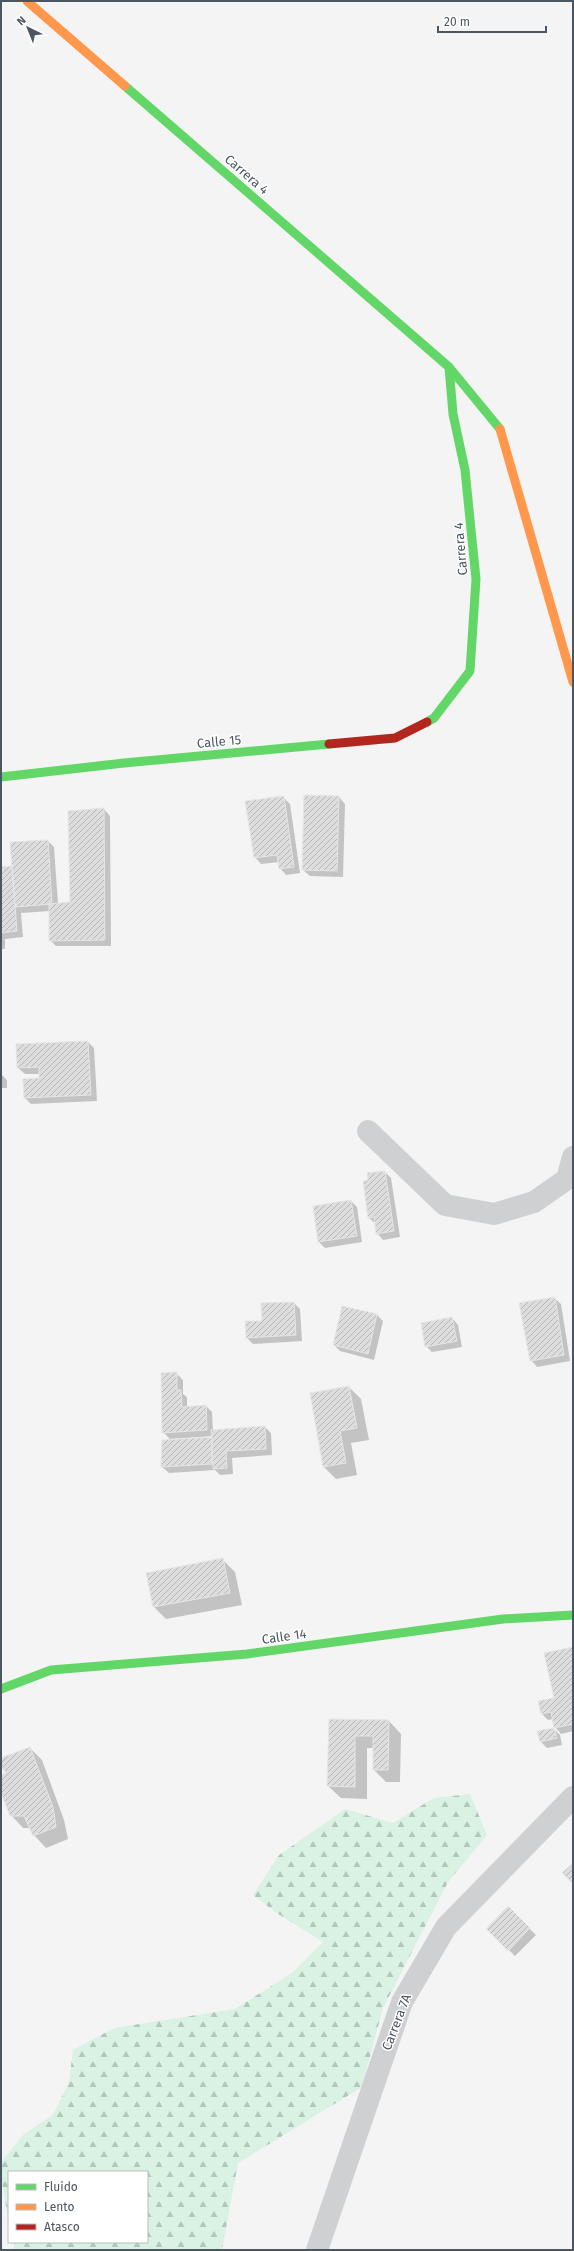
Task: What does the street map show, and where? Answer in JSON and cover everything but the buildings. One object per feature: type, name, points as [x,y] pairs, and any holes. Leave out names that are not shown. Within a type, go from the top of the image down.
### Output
[{"type":"street","name":"Carrera 4","points":[[27,1],[449,367],[500,429],[573,682]]},
{"type":"street","name":"Carrera 4","points":[[434,718],[470,671],[476,579],[465,470],[453,414],[449,367]]},
{"type":"street","name":"Calle 15","points":[[1,777],[124,763],[395,738],[434,718]]},
{"type":"street","points":[[368,1130],[445,1205],[494,1214],[534,1202],[567,1179],[573,1157]]},
{"type":"street","name":"Calle 14","points":[[1,1689],[51,1670],[247,1654],[503,1618],[573,1615]]},
{"type":"street","name":"Carrera 7A","points":[[317,2250],[402,2002],[446,1927],[573,1797]]},
{"type":"green space","points":[[470,1794],[487,1835],[448,1882],[383,2008],[362,2087],[238,2163],[222,2250],[14,2250],[13,2243],[148,2243],[148,2171],[8,2171],[8,2217],[1,2178],[1,2162],[24,2134],[53,2115],[69,2082],[73,2050],[114,2028],[235,2009],[292,1973],[323,1942],[275,1912],[253,1895],[279,1855],[345,1809],[393,1823],[434,1798]]},
{"type":"traffic: fast","points":[[125,86],[449,367],[500,429]]},
{"type":"traffic: fast","points":[[427,722],[434,718],[470,671],[476,579],[465,470],[453,414],[449,367]]},
{"type":"traffic: fast","points":[[1,777],[124,763],[329,744]]},
{"type":"traffic: fast","points":[[1,1689],[51,1670],[247,1654],[503,1619],[573,1615]]},
{"type":"traffic: slow","points":[[27,1],[125,86]]},
{"type":"traffic: slow","points":[[500,429],[573,682]]},
{"type":"traffic: jam","points":[[329,744],[395,738],[427,722]]}]
